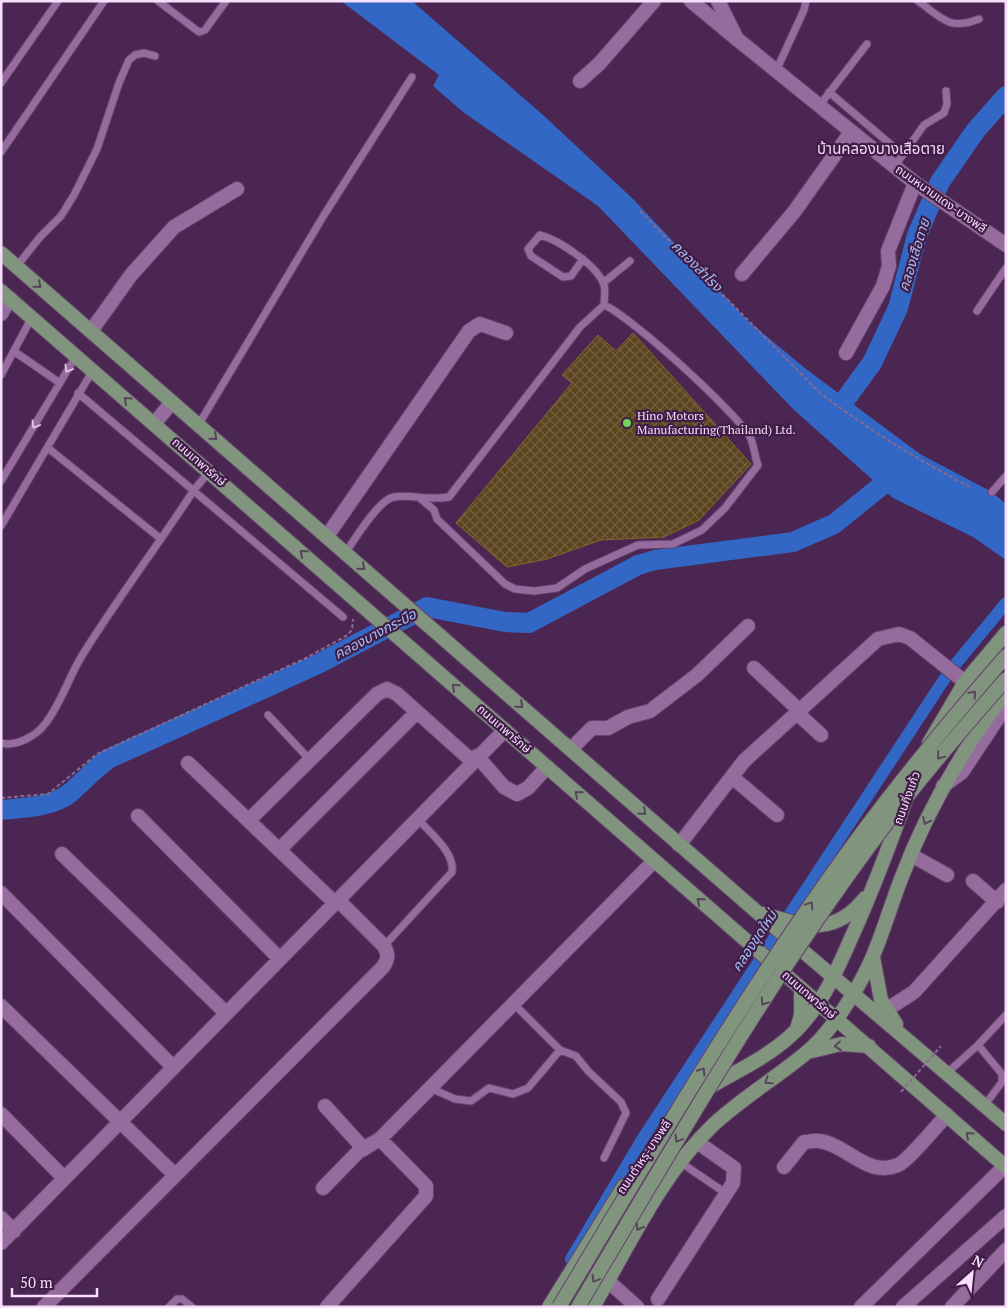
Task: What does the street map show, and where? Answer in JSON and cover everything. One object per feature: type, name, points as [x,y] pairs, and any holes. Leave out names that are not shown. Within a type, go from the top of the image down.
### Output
[{"type":"main road","points":[[1,253],[346,552],[430,628],[679,845],[1006,1124]]},
{"type":"main road","name":"ถนนเทพารักษ์","points":[[6,295],[1006,1167]]},
{"type":"main road","name":"ถนนกิ่งแก้ว","points":[[834,978],[874,888],[915,774],[941,720],[962,678],[1006,632]]},
{"type":"main road","points":[[558,1307],[727,1030],[830,876],[963,705],[1006,656]]},
{"type":"main road","points":[[578,1307],[704,1096],[809,934],[906,798],[1006,679]]},
{"type":"main road","name":"ถนนกิ่งแก้ว","points":[[854,994],[873,957],[911,855],[943,786],[968,744],[1001,705],[1006,692]]},
{"type":"main road","points":[[757,912],[802,925],[820,926],[832,924],[854,910],[874,888]]},
{"type":"main road","points":[[873,957],[881,1000],[909,1043]]},
{"type":"main road","name":"ถนนตำหรุ-บางพลี","points":[[549,1307],[665,1123],[695,1096],[779,1046],[797,1030],[820,1004],[834,978]]},
{"type":"main road","points":[[797,1030],[801,1015],[801,988]]},
{"type":"main road","points":[[593,1307],[657,1195],[680,1162],[697,1142],[730,1110],[808,1052],[854,994]]},
{"type":"main road","points":[[808,1052],[841,1044],[869,1046]]},
{"type":"street","points":[[580,81],[599,64],[654,1]]},
{"type":"street","name":"ถนนหนามแดง-บางพลี","points":[[690,1],[894,167],[1006,245]]},
{"type":"street","name":"ถนนหนามแดง-บางพลี","points":[[718,1],[737,39]]},
{"type":"street","points":[[742,274],[794,212],[851,132]]},
{"type":"street","points":[[846,352],[883,286],[889,266],[888,251],[919,186]]},
{"type":"street","points":[[91,331],[131,275],[174,227],[236,189]]},
{"type":"street","points":[[1,314],[6,295]]},
{"type":"street","points":[[327,536],[470,331],[480,324],[506,333]]},
{"type":"street","points":[[154,424],[172,402]]},
{"type":"street","points":[[571,749],[592,728],[608,728],[628,717],[650,711],[697,675],[748,626]]},
{"type":"street","points":[[679,845],[744,762],[878,639],[899,634],[910,638],[941,665],[962,678]]},
{"type":"street","points":[[754,668],[821,735]]},
{"type":"street","points":[[249,820],[377,694],[387,689],[397,694],[504,787],[517,794],[528,788],[547,767]]},
{"type":"street","points":[[279,850],[417,712]]},
{"type":"street","points":[[1,1243],[474,759],[505,730]]},
{"type":"street","points":[[44,1307],[383,967],[387,960],[388,953],[384,946],[188,763]]},
{"type":"street","points":[[732,777],[777,815]]},
{"type":"street","points":[[138,816],[280,959]]},
{"type":"street","points":[[62,854],[226,1013]]},
{"type":"street","points":[[911,855],[947,875]]},
{"type":"street","points":[[323,1188],[358,1152],[380,1139],[654,861]]},
{"type":"street","points":[[973,881],[997,902]]},
{"type":"street","points":[[886,1010],[914,992],[1006,890]]},
{"type":"street","points":[[1,894],[173,1067]]},
{"type":"street","points":[[1,1006],[175,1175]]},
{"type":"street","points":[[325,1106],[364,1148]]},
{"type":"street","points":[[1,1114],[64,1178]]},
{"type":"street","points":[[784,1166],[804,1142],[820,1141],[866,1165],[882,1167],[899,1164],[947,1114]]},
{"type":"street","points":[[327,1307],[426,1196],[428,1190],[380,1139]]},
{"type":"street","points":[[658,1299],[733,1183],[734,1168],[697,1142]]},
{"type":"street","points":[[862,1307],[1006,1167]]},
{"type":"street","points":[[903,1307],[1006,1216]]},
{"type":"street","points":[[1,1218],[14,1230]]},
{"type":"street","points":[[952,1307],[1006,1250]]},
{"type":"street","points":[[608,1281],[637,1307]]},
{"type":"lane","points":[[1,83],[58,1]]},
{"type":"lane","points":[[1,152],[104,1]]},
{"type":"lane","points":[[158,1],[199,32],[205,30],[226,1]]},
{"type":"lane","points":[[776,71],[804,10],[806,1]]},
{"type":"lane","points":[[918,1],[953,24],[966,24],[979,19]]},
{"type":"lane","points":[[819,106],[867,44]]},
{"type":"lane","points":[[17,266],[60,216],[74,195],[97,149],[118,83],[129,60],[135,55],[144,53],[155,56]]},
{"type":"lane","points":[[199,424],[324,215],[412,77]]},
{"type":"lane","points":[[894,167],[924,125],[944,113],[947,104],[946,91]]},
{"type":"lane","points":[[829,92],[903,154]]},
{"type":"lane","points":[[346,552],[382,503],[392,496],[433,500],[449,497],[580,327],[604,305],[604,283],[583,259],[540,235],[528,249],[531,256],[562,277],[571,276],[583,259]]},
{"type":"lane","points":[[604,283],[630,261]]},
{"type":"lane","points":[[977,311],[1006,268]]},
{"type":"lane","points":[[421,498],[434,510],[437,519],[505,584],[514,589],[534,591],[557,588],[585,569],[638,545],[673,544],[702,530],[725,508],[758,465],[750,438],[714,396],[619,314],[604,305]]},
{"type":"lane","points":[[1,375],[15,352],[32,317]]},
{"type":"lane","points":[[15,352],[60,383]]},
{"type":"lane","points":[[1,481],[76,355]]},
{"type":"lane","points":[[1,526],[48,448],[78,393],[94,370]]},
{"type":"lane","points":[[78,393],[343,617]]},
{"type":"lane","points":[[48,448],[161,539]]},
{"type":"lane","points":[[1,743],[7,745],[20,741],[36,733],[45,724],[83,654],[194,490],[209,472]]},
{"type":"lane","points":[[992,492],[1006,476]]},
{"type":"lane","points":[[268,716],[310,760]]},
{"type":"lane","points":[[384,946],[452,872],[453,863],[449,855],[417,818]]},
{"type":"lane","points":[[513,1003],[560,1050],[576,1056],[588,1071],[621,1102],[626,1113],[604,1158]]},
{"type":"lane","points":[[947,1073],[978,1045],[1006,1015]]},
{"type":"lane","points":[[978,1045],[1002,1074],[1002,1082],[984,1106]]},
{"type":"lane","points":[[430,1088],[455,1099],[471,1101],[490,1088],[513,1094],[528,1088],[560,1050]]},
{"type":"lane","points":[[680,1162],[727,1194]]},
{"type":"lane","points":[[170,1307],[177,1299],[182,1299],[192,1307]]},
{"type":"path","points":[[640,211],[819,392],[845,412],[920,461],[972,488]]},
{"type":"path","points":[[1,798],[48,794],[98,754],[306,658],[346,636],[354,625],[352,618]]},
{"type":"path","points":[[901,1092],[941,1046]]},
{"type":"water","points":[[341,1],[412,1],[543,115],[633,199],[747,320],[806,369],[920,454],[992,492],[1006,504],[1006,560],[973,537],[893,498],[794,410],[598,206],[463,112],[433,86],[439,75]]},
{"type":"building","name":"Hino Motors Manufacturing(Thailand) Ltd.","points":[[633,333],[751,464],[699,520],[664,537],[601,540],[547,559],[507,567],[456,523],[572,383],[562,375],[598,335],[616,351]]},
{"type":"waterway","name":"คลองเสือตาย","points":[[831,419],[872,363],[898,308],[917,235],[940,182],[976,130],[1006,96]]},
{"type":"waterway","name":"คลองบางกระบือ","points":[[1,810],[37,806],[63,798],[108,759],[318,664],[427,607],[505,622],[529,623],[638,565],[655,560],[793,542],[834,524],[896,474]]},
{"type":"waterway","name":"คลองขุดใหม่","points":[[571,1259],[643,1138],[949,672],[1006,603]]},
{"type":"place","name":"Hino Motors Manufacturing(Thailand) Ltd.","points":[[627,423]]},
{"type":"district","name":"บ้านคลองบางเสือตาย","points":[[881,149]]},
{"type":"water label","name":"คลองสำโรง","points":[[697,266]]}]
